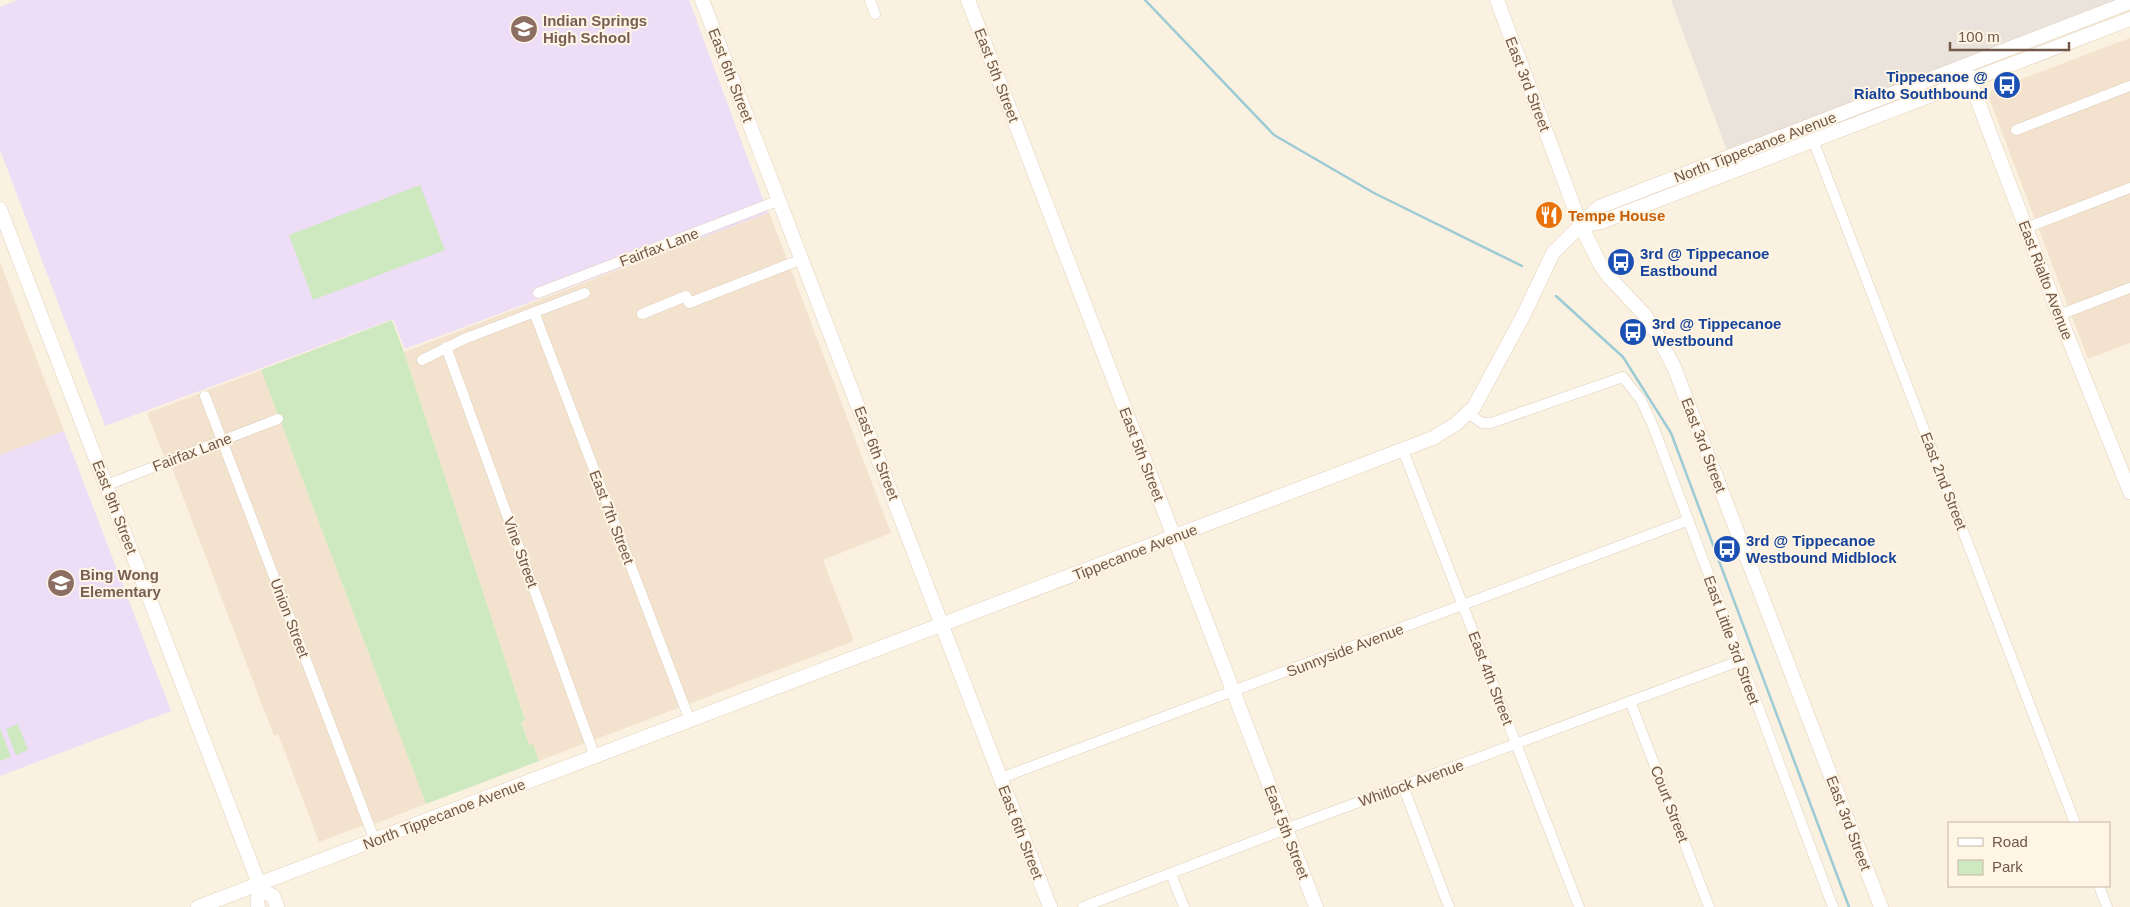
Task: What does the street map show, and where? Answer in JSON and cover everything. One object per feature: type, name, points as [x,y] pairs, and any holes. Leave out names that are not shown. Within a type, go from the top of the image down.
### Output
[{"type":"street","name":"East 6th Street","points":[[702,0],[1050,907]]},
{"type":"street","points":[[870,0],[874,14]]},
{"type":"street","name":"East 5th Street","points":[[968,0],[1316,907]]},
{"type":"street","name":"East 3rd Street","points":[[1497,0],[1581,226],[1600,264],[1610,278],[1643,313],[1654,329],[1674,367],[1881,907]]},
{"type":"street","name":"North Tippecanoe Avenue","points":[[1524,314],[1558,246],[1581,226],[1599,206],[2130,2]]},
{"type":"street","name":"North Tippecanoe Avenue","points":[[1581,226],[1602,222],[2130,19]]},
{"type":"street","name":"East Rialto Avenue","points":[[1965,66],[2059,315],[2130,492]]},
{"type":"street","points":[[2016,130],[2130,86]]},
{"type":"street","points":[[1808,126],[1813,140]]},
{"type":"street","name":"East 2nd Street","points":[[1813,140],[2075,822]]},
{"type":"street","points":[[2026,228],[2130,188]]},
{"type":"street","name":"Fairfax Lane","points":[[538,293],[780,200]]},
{"type":"street","name":"East 9th Street","points":[[0,208],[260,887],[273,896],[277,907]]},
{"type":"street","points":[[642,314],[686,296],[689,303],[802,259]]},
{"type":"street","points":[[2059,315],[2130,288]]},
{"type":"street","points":[[422,360],[446,347],[585,293]]},
{"type":"street","name":"East 7th Street","points":[[534,312],[690,721]]},
{"type":"street","name":"Tippecanoe Avenue","points":[[690,721],[1174,538],[1403,450],[1444,432],[1468,413],[1480,396],[1524,314]]},
{"type":"street","name":"Vine Street","points":[[446,347],[595,757]]},
{"type":"street","name":"East Little 3rd Street","points":[[1468,413],[1482,422],[1491,424],[1623,377],[1641,400],[1689,520],[1833,907]]},
{"type":"street","name":"Union Street","points":[[205,396],[374,840]]},
{"type":"street","name":"Fairfax Lane","points":[[106,485],[278,419]]},
{"type":"street","name":"East 4th Street","points":[[1403,450],[1579,907]]},
{"type":"street","name":"Sunnyside Avenue","points":[[1001,778],[1689,520]]},
{"type":"street","name":"Whitlock Avenue","points":[[1083,907],[1286,829],[1740,661]]},
{"type":"street","name":"Court Street","points":[[1630,701],[1709,907]]},
{"type":"street","name":"North Tippecanoe Avenue","points":[[198,907],[260,887],[374,840],[690,721]]},
{"type":"street","points":[[1403,786],[1449,907]]},
{"type":"street","points":[[1171,874],[1184,907]]},
{"type":"street","points":[[258,907],[260,887]]},
{"type":"street","points":[[2099,887],[2107,907]]},
{"type":"shaded area","name":"Indian Springs High School","points":[[18,0],[689,0],[768,213],[405,349],[393,319],[105,426],[0,150],[0,7]]},
{"type":"shaded area","points":[[1671,0],[2120,0],[1728,153]]},
{"type":"shaded area","points":[[2130,38],[2130,343],[2088,359],[1989,98],[1992,90]]},
{"type":"shaded area","points":[[769,212],[891,533],[823,560],[854,641],[539,761],[533,744],[529,745],[521,721],[525,720],[404,352]]},
{"type":"shaded area","points":[[0,262],[64,431],[0,455]]},
{"type":"shaded area","points":[[261,370],[426,804],[375,824],[374,821],[319,842],[278,734],[274,736],[167,455],[164,456],[147,413]]},
{"type":"shaded area","name":"Bing Wong Elementary","points":[[64,431],[171,711],[0,776],[0,455]]},
{"type":"green space","points":[[420,185],[445,250],[313,300],[289,235]]},
{"type":"green space","points":[[392,320],[525,720],[521,722],[529,745],[533,744],[539,761],[426,804],[261,370]]},
{"type":"green space","points":[[18,724],[28,750],[16,755],[6,729]]},
{"type":"green space","points":[[0,728],[11,757],[0,761]]},
{"type":"waterway","points":[[1145,0],[1274,135],[1374,193],[1522,266]]},
{"type":"waterway","points":[[1556,296],[1623,357],[1671,433],[1849,907]]},
{"type":"place","name":"Indian Springs High School","points":[[524,29]]},
{"type":"place","name":"Tippecanoe @ Rialto Southbound","points":[[2007,85]]},
{"type":"place","name":"Tempe House","points":[[1549,215]]},
{"type":"place","name":"3rd @ Tippecanoe Eastbound","points":[[1621,262]]},
{"type":"place","name":"3rd @ Tippecanoe Westbound","points":[[1633,332]]},
{"type":"place","name":"3rd @ Tippecanoe Westbound Midblock","points":[[1727,549]]},
{"type":"place","name":"Bing Wong Elementary","points":[[61,583]]}]
